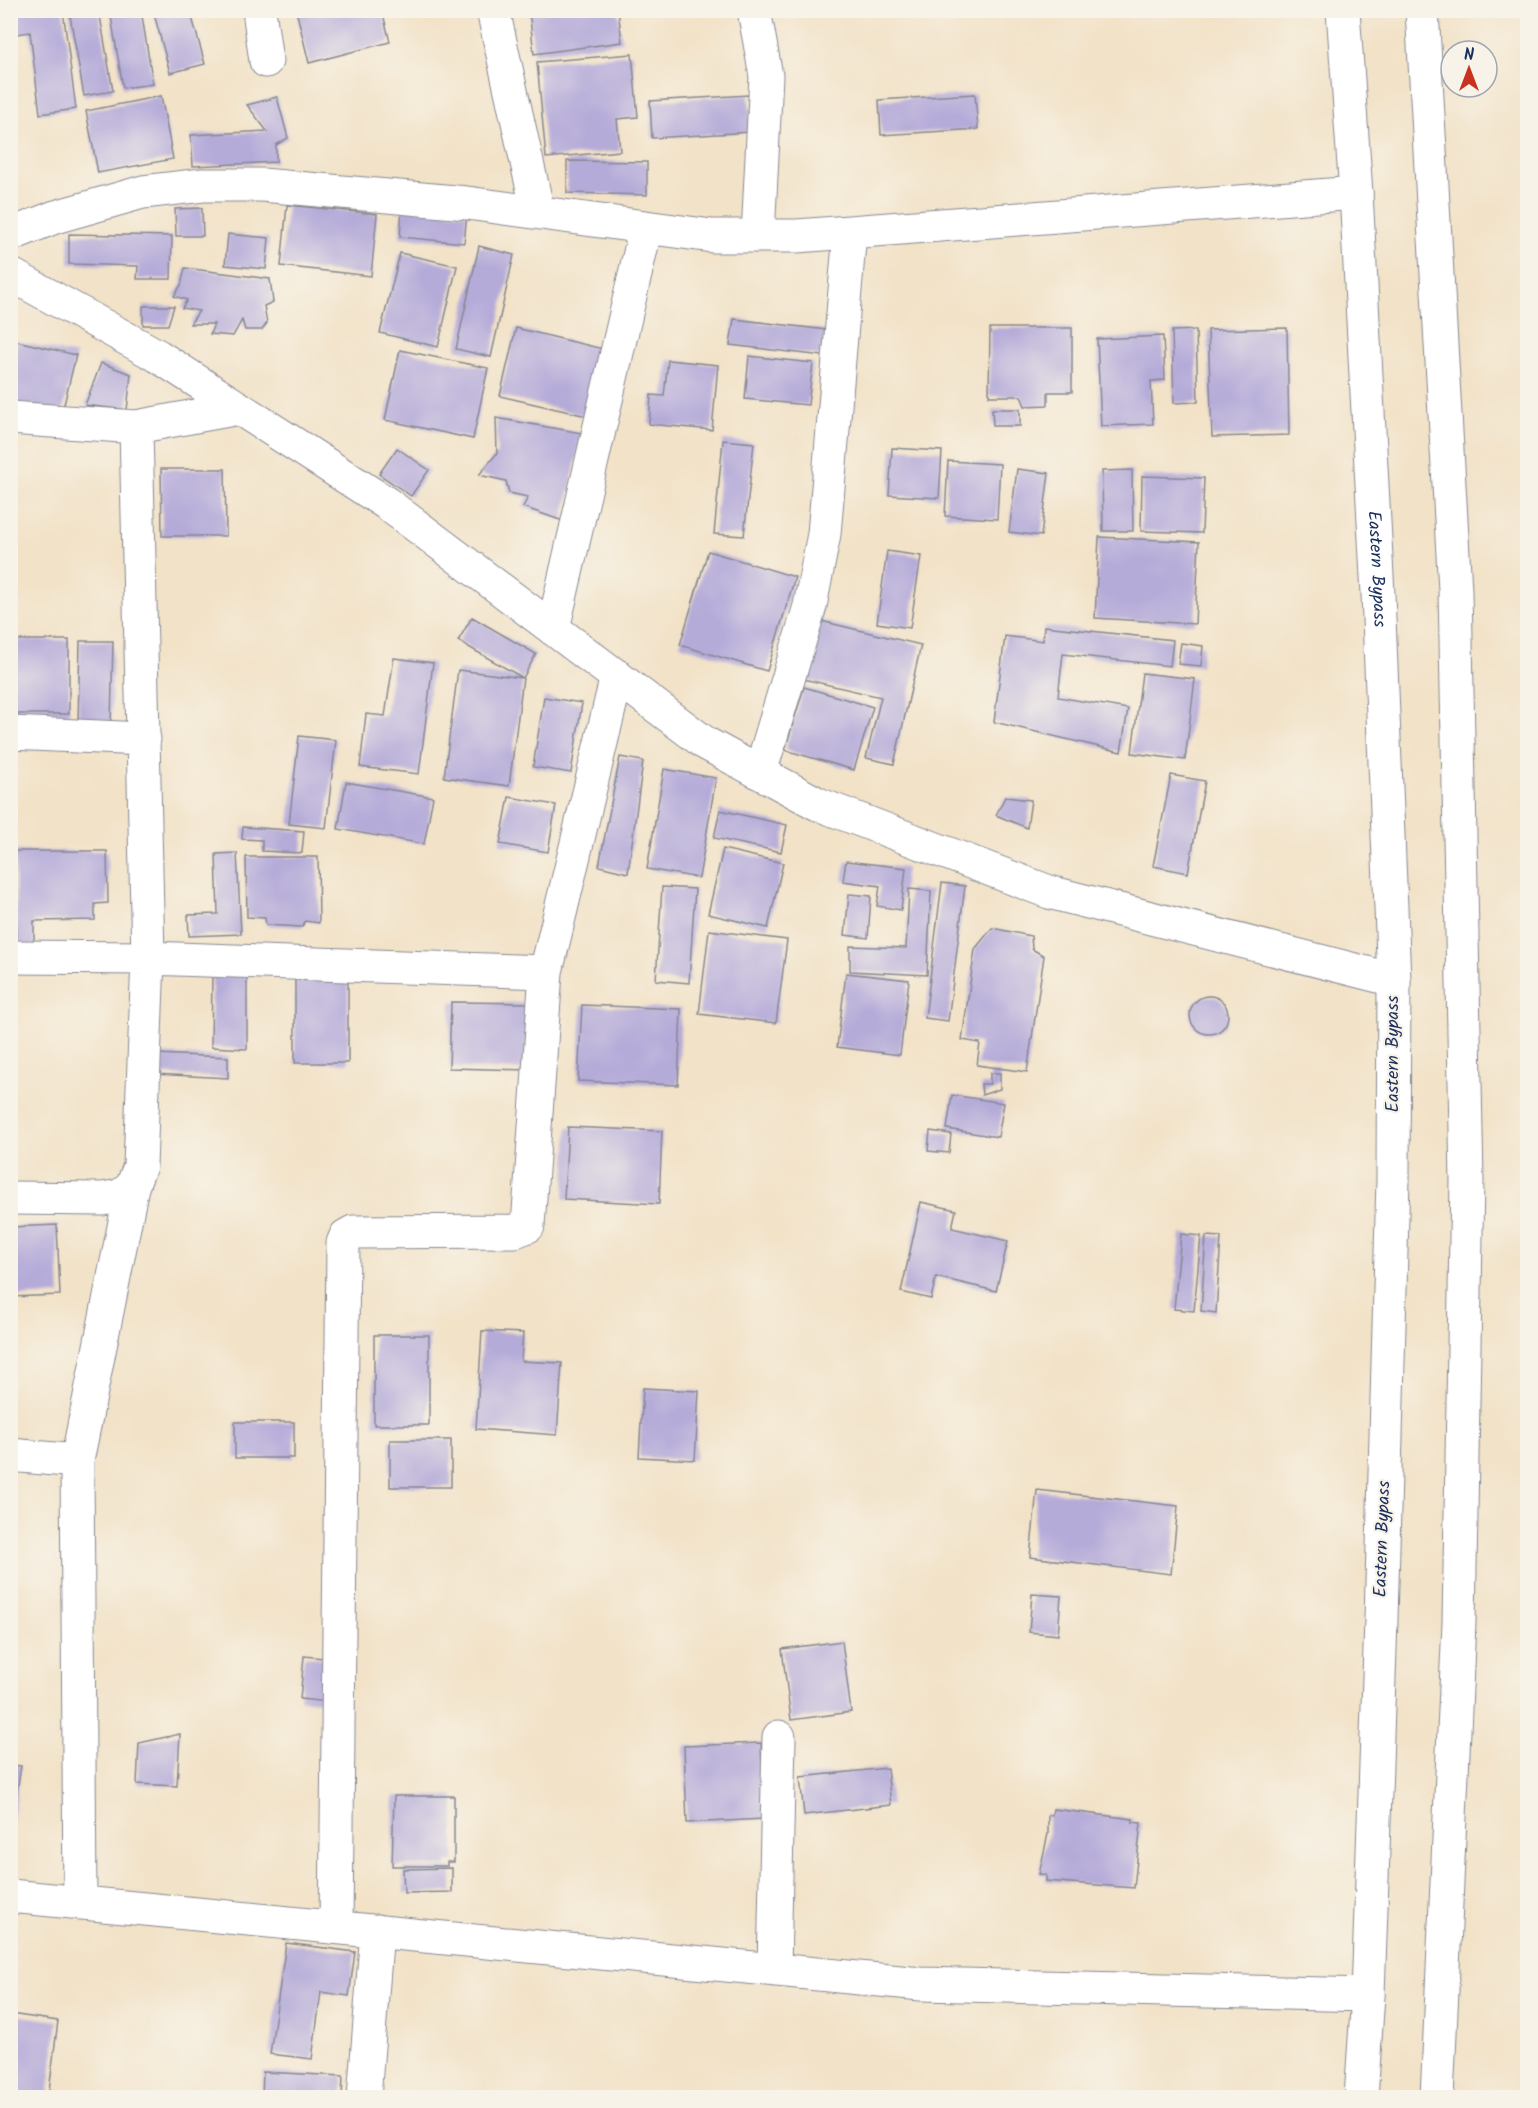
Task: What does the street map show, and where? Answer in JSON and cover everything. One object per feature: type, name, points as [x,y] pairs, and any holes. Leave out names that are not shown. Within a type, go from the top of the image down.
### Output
[{"type":"street","points":[[259,10],[266,61]]},
{"type":"street","points":[[493,10],[538,212]]},
{"type":"street","points":[[754,10],[766,76],[758,236]]},
{"type":"street","name":"Eastern Bypass","points":[[1343,10],[1356,193],[1378,594],[1394,980],[1393,1179],[1368,1995],[1361,2097]]},
{"type":"street","points":[[1422,10],[1455,590],[1467,1181],[1459,1623],[1437,2097]]},
{"type":"street","points":[[10,235],[55,217],[143,192],[203,185],[262,185],[467,203],[712,236],[850,232],[1356,193]]},
{"type":"street","points":[[553,629],[646,227]]},
{"type":"street","points":[[760,773],[810,606],[824,534],[850,232]]},
{"type":"street","points":[[10,274],[158,356],[386,503],[705,743],[818,804],[1049,892],[1394,980]]},
{"type":"street","points":[[10,418],[136,427],[239,408]]},
{"type":"street","points":[[80,1903],[77,1461],[132,1187],[141,1166],[148,958],[136,427]]},
{"type":"street","points":[[336,1927],[343,1243],[345,1236],[353,1232],[515,1231],[528,1226],[546,972],[617,676]]},
{"type":"street","points":[[10,733],[144,739]]},
{"type":"street","points":[[10,957],[148,958],[546,972]]},
{"type":"street","points":[[10,1198],[102,1199],[120,1196],[132,1187]]},
{"type":"street","points":[[10,1455],[77,1461]]},
{"type":"street","points":[[774,1970],[778,1737]]},
{"type":"street","points":[[10,1896],[921,1984],[1368,1995]]},
{"type":"street","points":[[364,2097],[377,1931]]},
{"type":"building","points":[[10,10],[63,10],[76,109],[40,114],[30,32],[10,35]]},
{"type":"building","points":[[69,10],[99,10],[113,91],[84,96]]},
{"type":"building","points":[[110,10],[141,10],[153,84],[123,88]]},
{"type":"building","points":[[153,10],[190,10],[205,64],[170,73]]},
{"type":"building","points":[[296,10],[382,10],[390,42],[309,63]]},
{"type":"building","points":[[529,10],[618,10],[622,42],[534,54]]},
{"type":"building","points":[[632,54],[638,117],[617,119],[620,151],[546,158],[537,62]]},
{"type":"building","points":[[975,94],[978,129],[881,135],[879,100]]},
{"type":"building","points":[[749,95],[751,132],[652,138],[650,101]]},
{"type":"building","points":[[161,96],[173,159],[98,173],[86,111]]},
{"type":"building","points":[[277,97],[288,138],[276,145],[276,162],[193,166],[191,135],[267,131],[247,105]]},
{"type":"building","points":[[567,161],[647,162],[647,195],[567,193]]},
{"type":"building","points":[[287,205],[377,214],[371,276],[281,266]]},
{"type":"building","points":[[202,208],[203,236],[176,236],[175,209]]},
{"type":"building","points":[[402,208],[467,214],[464,243],[400,237]]},
{"type":"building","points":[[69,234],[172,236],[171,279],[137,279],[138,266],[69,264]]},
{"type":"building","points":[[228,234],[269,238],[266,269],[225,265]]},
{"type":"building","points":[[479,246],[514,255],[491,357],[456,349]]},
{"type":"building","points":[[400,253],[457,266],[438,347],[380,333]]},
{"type":"building","points":[[185,268],[270,279],[273,302],[264,306],[267,323],[262,330],[245,330],[242,320],[233,336],[210,334],[214,324],[190,324],[199,311],[182,308],[187,300],[174,296],[181,285]]},
{"type":"building","points":[[143,306],[174,306],[168,325],[143,325]]},
{"type":"building","points":[[734,319],[827,330],[823,356],[730,345]]},
{"type":"building","points":[[516,328],[603,349],[587,416],[500,396]]},
{"type":"building","points":[[990,328],[1072,328],[1072,392],[1048,392],[1048,405],[1025,406],[1021,396],[989,396]]},
{"type":"building","points":[[1287,328],[1289,435],[1212,437],[1208,330]]},
{"type":"building","points":[[1196,330],[1198,402],[1174,403],[1172,331]]},
{"type":"building","points":[[1163,336],[1165,380],[1151,381],[1153,424],[1101,426],[1097,339]]},
{"type":"building","points":[[17,341],[76,355],[61,417],[10,405],[10,367]]},
{"type":"building","points":[[400,350],[488,368],[473,439],[385,420]]},
{"type":"building","points":[[749,356],[813,363],[808,405],[745,399]]},
{"type":"building","points":[[668,360],[718,365],[712,430],[649,424],[651,395],[664,396]]},
{"type":"building","points":[[101,363],[131,374],[127,410],[85,405]]},
{"type":"building","points":[[992,409],[1020,409],[1020,426],[993,426]]},
{"type":"building","points":[[496,418],[582,433],[563,521],[523,507],[528,497],[509,493],[506,481],[479,475],[497,453]]},
{"type":"building","points":[[723,440],[754,443],[744,536],[714,534]]},
{"type":"building","points":[[397,448],[429,470],[411,496],[379,474]]},
{"type":"building","points":[[892,448],[942,451],[939,498],[889,495]]},
{"type":"building","points":[[948,461],[1000,464],[997,519],[945,516]]},
{"type":"building","points":[[161,469],[225,469],[226,536],[162,536]]},
{"type":"building","points":[[1017,469],[1049,473],[1041,536],[1009,532]]},
{"type":"building","points":[[1132,470],[1133,531],[1103,531],[1102,471]]},
{"type":"building","points":[[1142,476],[1204,478],[1202,533],[1141,531]]},
{"type":"building","points":[[1099,537],[1199,542],[1195,624],[1095,618]]},
{"type":"building","points":[[708,551],[795,577],[767,671],[680,645]]},
{"type":"building","points":[[887,551],[921,556],[910,628],[877,623]]},
{"type":"building","points":[[472,617],[536,654],[523,678],[458,641]]},
{"type":"building","points":[[817,620],[921,645],[894,764],[866,758],[881,697],[803,679]]},
{"type":"building","points":[[1044,626],[1173,640],[1170,666],[1063,654],[1058,697],[1128,709],[1121,752],[994,722],[1005,636],[1043,641]]},
{"type":"building","points":[[10,640],[69,640],[69,714],[10,714]]},
{"type":"building","points":[[80,641],[113,641],[111,724],[78,723]]},
{"type":"building","points":[[1181,643],[1203,646],[1201,666],[1178,664]]},
{"type":"building","points":[[394,658],[433,663],[419,774],[360,767],[366,714],[385,716]]},
{"type":"building","points":[[458,670],[523,678],[509,786],[444,777]]},
{"type":"building","points":[[1142,673],[1195,679],[1185,760],[1132,753]]},
{"type":"building","points":[[804,687],[873,707],[854,770],[785,750]]},
{"type":"building","points":[[544,697],[582,703],[571,773],[533,767]]},
{"type":"building","points":[[299,736],[336,740],[326,828],[289,824]]},
{"type":"building","points":[[620,757],[643,761],[628,873],[599,866]]},
{"type":"building","points":[[664,769],[716,778],[699,878],[647,869]]},
{"type":"building","points":[[1171,775],[1205,781],[1188,873],[1153,866]]},
{"type":"building","points":[[346,782],[433,797],[424,844],[338,829]]},
{"type":"building","points":[[509,797],[556,805],[548,852],[500,844]]},
{"type":"building","points":[[1005,797],[1031,800],[1027,828],[996,815]]},
{"type":"building","points":[[720,810],[787,825],[781,852],[714,838]]},
{"type":"building","points":[[243,827],[304,831],[302,853],[262,851],[262,840],[242,839]]},
{"type":"building","points":[[723,849],[783,863],[768,928],[708,914]]},
{"type":"building","points":[[15,851],[107,851],[108,903],[95,904],[95,920],[34,921],[34,945],[16,945]]},
{"type":"building","points":[[237,853],[241,934],[189,936],[188,915],[218,914],[216,854]]},
{"type":"building","points":[[246,857],[318,857],[319,923],[305,921],[302,927],[266,925],[265,918],[247,917]]},
{"type":"building","points":[[846,861],[906,868],[901,910],[877,906],[880,886],[843,881]]},
{"type":"building","points":[[942,883],[965,886],[948,1021],[925,1018]]},
{"type":"building","points":[[662,887],[695,889],[689,983],[656,980]]},
{"type":"building","points":[[909,889],[931,891],[927,975],[850,971],[850,946],[906,948]]},
{"type":"building","points":[[849,894],[871,896],[868,938],[845,935]]},
{"type":"building","points":[[992,928],[1031,936],[1032,949],[1044,956],[1027,1072],[977,1065],[980,1043],[962,1040],[975,949]]},
{"type":"building","points":[[709,930],[787,940],[776,1023],[699,1014]]},
{"type":"building","points":[[295,967],[348,967],[348,1063],[295,1063]]},
{"type":"building","points":[[247,973],[247,1049],[211,1047],[212,976]]},
{"type":"building","points":[[846,973],[909,980],[900,1055],[837,1047]]},
{"type":"building","points":[[1209,996],[1222,1002],[1228,1015],[1222,1028],[1209,1034],[1196,1028],[1190,1015],[1196,1002]]},
{"type":"building","points":[[451,1002],[528,1003],[526,1070],[449,1068]]},
{"type":"building","points":[[582,1005],[681,1009],[678,1085],[578,1081]]},
{"type":"building","points":[[155,1054],[228,1057],[228,1078],[154,1074]]},
{"type":"building","points":[[990,1073],[1000,1073],[1000,1089],[982,1095],[981,1084],[990,1084]]},
{"type":"building","points":[[952,1095],[1004,1103],[998,1137],[947,1129]]},
{"type":"building","points":[[568,1127],[662,1131],[659,1204],[564,1199]]},
{"type":"building","points":[[930,1131],[951,1134],[949,1153],[928,1151]]},
{"type":"building","points":[[921,1202],[956,1210],[952,1228],[1008,1241],[996,1291],[936,1277],[931,1299],[901,1292]]},
{"type":"building","points":[[57,1225],[60,1295],[10,1297],[10,1227]]},
{"type":"building","points":[[1181,1234],[1201,1236],[1194,1311],[1174,1309]]},
{"type":"building","points":[[1206,1236],[1221,1237],[1216,1313],[1201,1311]]},
{"type":"building","points":[[482,1331],[523,1333],[521,1361],[562,1363],[557,1435],[476,1429]]},
{"type":"building","points":[[374,1335],[429,1335],[429,1425],[374,1425]]},
{"type":"building","points":[[643,1388],[699,1391],[695,1460],[639,1457]]},
{"type":"building","points":[[235,1422],[294,1422],[294,1458],[235,1458]]},
{"type":"building","points":[[390,1440],[451,1440],[451,1487],[390,1487]]},
{"type":"building","points":[[1037,1490],[1178,1506],[1171,1574],[1030,1557]]},
{"type":"building","points":[[1032,1594],[1061,1596],[1058,1635],[1029,1632]]},
{"type":"building","points":[[842,1641],[851,1712],[791,1720],[782,1649]]},
{"type":"building","points":[[304,1656],[333,1659],[329,1702],[300,1699]]},
{"type":"building","points":[[180,1734],[177,1786],[137,1784],[139,1743]]},
{"type":"building","points":[[761,1743],[764,1819],[687,1823],[684,1746]]},
{"type":"building","points":[[10,1765],[21,1766],[12,1824],[10,1824]]},
{"type":"building","points":[[887,1768],[891,1805],[804,1815],[800,1777]]},
{"type":"building","points":[[394,1796],[454,1796],[454,1862],[447,1862],[447,1866],[392,1866]]},
{"type":"building","points":[[1053,1809],[1133,1819],[1133,1822],[1141,1823],[1134,1888],[1046,1881],[1046,1875],[1039,1874],[1048,1834],[1048,1815],[1052,1815]]},
{"type":"building","points":[[452,1868],[452,1892],[404,1893],[403,1869]]},
{"type":"building","points":[[286,1943],[355,1952],[349,1996],[321,1992],[312,2059],[270,2054]]},
{"type":"building","points":[[10,2014],[58,2021],[48,2098],[16,2098],[17,2085],[10,2084]]},
{"type":"building","points":[[263,2072],[343,2076],[342,2098],[262,2098]]}]
